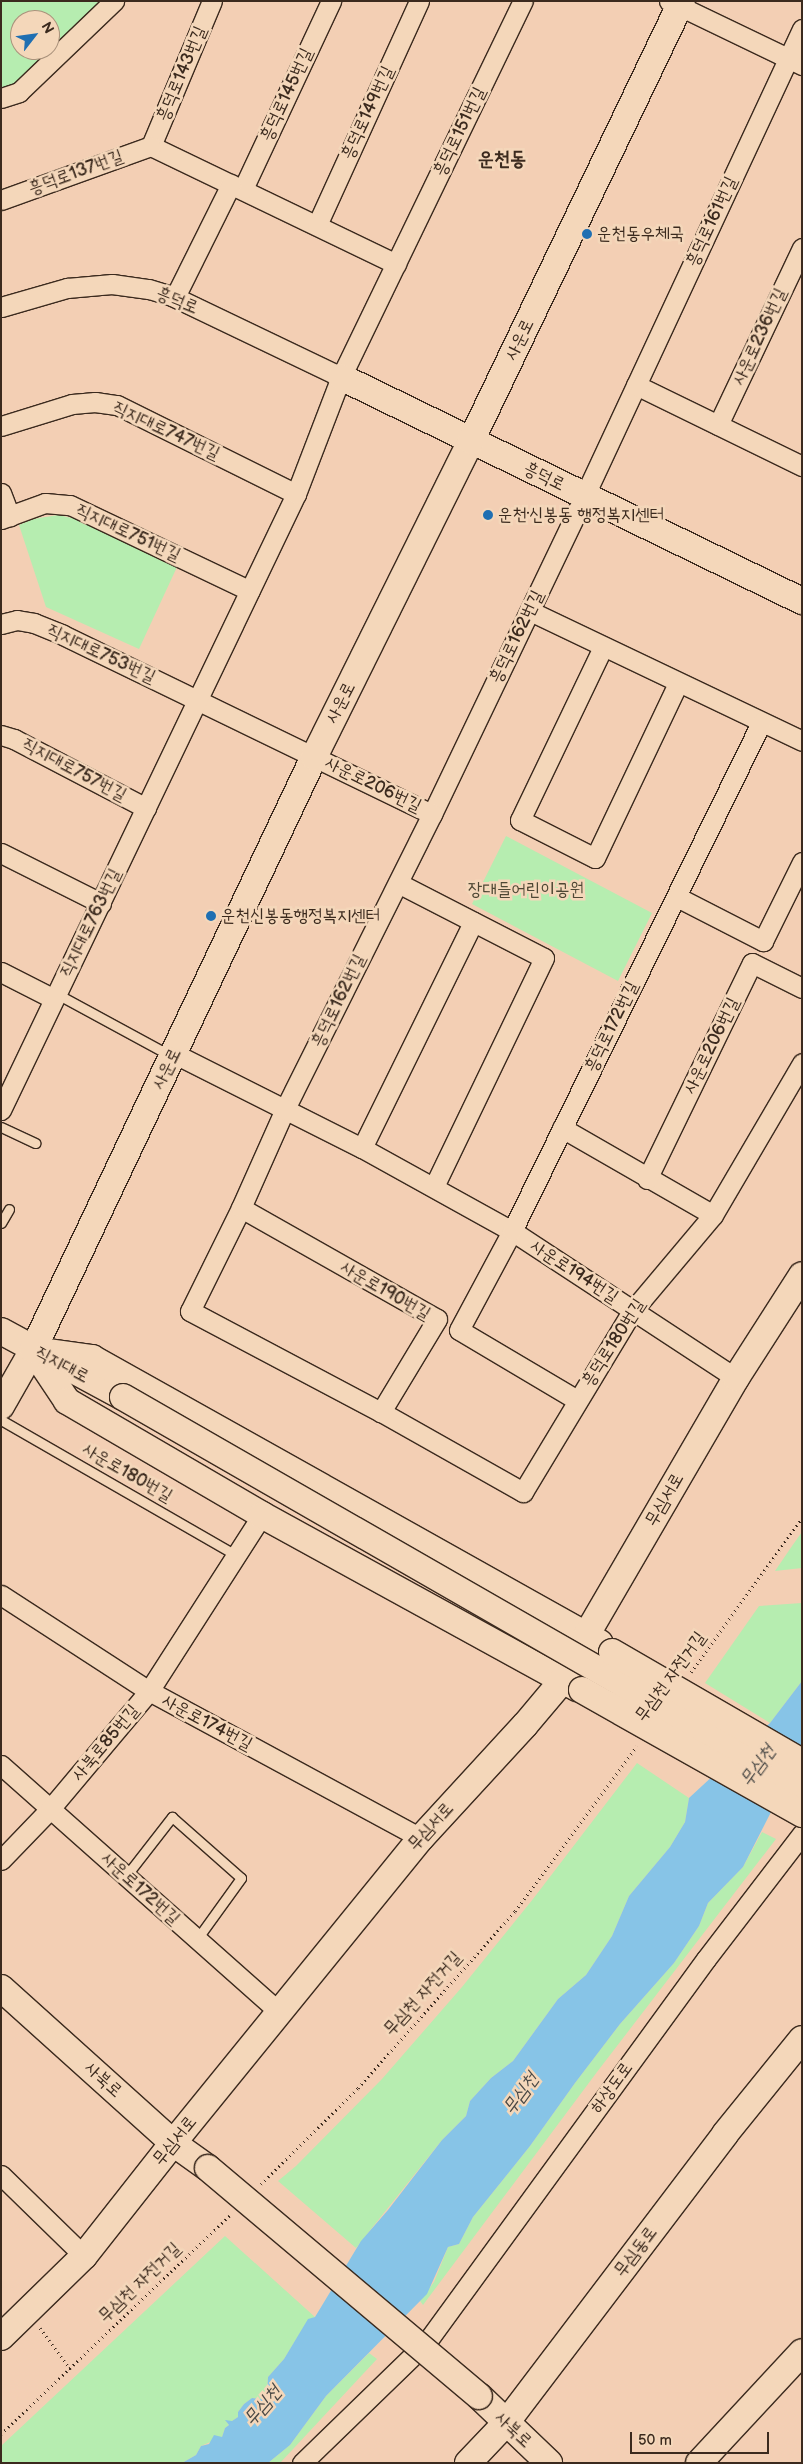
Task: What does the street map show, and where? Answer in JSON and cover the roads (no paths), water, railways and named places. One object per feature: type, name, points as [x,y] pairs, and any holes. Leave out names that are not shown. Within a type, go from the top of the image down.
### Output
[{"type":"street","points":[[1,98],[19,92],[114,1]]},
{"type":"street","name":"흥덕로143번길","points":[[152,146],[212,1]]},
{"type":"street","name":"흥덕로145번길","points":[[175,297],[237,187],[331,1]]},
{"type":"street","name":"흥덕로149번길","points":[[316,225],[420,1]]},
{"type":"street","name":"흥덕로151번길","points":[[342,377],[523,1]]},
{"type":"street","points":[[677,3],[794,62]]},
{"type":"street","name":"사운로","points":[[1,1406],[33,1350],[174,1056],[314,757],[471,441],[677,3]]},
{"type":"street","name":"흥덕로161번길","points":[[584,497],[636,385],[794,62],[802,29]]},
{"type":"street","points":[[152,146],[396,264]]},
{"type":"street","name":"흥덕로137번길","points":[[4,194],[152,146]]},
{"type":"street","name":"사운로236번길","points":[[718,425],[802,248]]},
{"type":"street","name":"흥덕로","points":[[1,308],[67,288],[112,284],[149,289],[175,297],[584,497],[802,601]]},
{"type":"street","points":[[146,808],[296,494],[342,377]]},
{"type":"street","points":[[636,385],[801,463]]},
{"type":"street","name":"직지대로747번길","points":[[1,426],[72,404],[95,402],[117,405],[296,494]]},
{"type":"street","points":[[1,493],[6,518]]},
{"type":"street","name":"흥덕로162번길","points":[[381,1412],[190,1312],[242,1208],[286,1109],[432,814],[584,497]]},
{"type":"street","name":"직지대로751번길","points":[[6,518],[45,504],[70,505],[250,591]]},
{"type":"street","points":[[530,611],[802,741]]},
{"type":"street","name":"직지대로753번길","points":[[1,624],[16,620],[34,624],[63,635],[314,757]]},
{"type":"street","points":[[603,647],[520,820],[595,858],[678,683]]},
{"type":"street","name":"흥덕로172번길","points":[[577,1400],[458,1330],[512,1232],[761,723]]},
{"type":"street","name":"직지대로757번길","points":[[1,735],[14,739],[146,808]]},
{"type":"street","name":"사운로206번길","points":[[314,757],[432,814]]},
{"type":"street","name":"직지대로763번길","points":[[1,972],[56,997],[146,808]]},
{"type":"street","points":[[1,853],[101,903]]},
{"type":"street","points":[[677,896],[764,940],[802,862]]},
{"type":"street","points":[[398,883],[544,958],[434,1188]]},
{"type":"street","points":[[362,1148],[473,922]]},
{"type":"street","name":"사운로206번길","points":[[648,1179],[752,963],[802,988]]},
{"type":"street","points":[[1,1110],[56,997]]},
{"type":"street","name":"사운로194번길","points":[[174,1056],[286,1109],[362,1148],[512,1232],[736,1378]]},
{"type":"street","name":"흥덕로180번길","points":[[381,1412],[523,1492],[633,1310],[713,1215],[802,1063]]},
{"type":"street","points":[[562,1128],[713,1215]]},
{"type":"street","name":"사운로190번길","points":[[242,1208],[437,1320],[381,1412]]},
{"type":"street","name":"무심서로","points":[[1,2337],[84,2256],[173,2143],[421,1838],[525,1725],[572,1686],[586,1634],[736,1378],[802,1275]]},
{"type":"street","name":"직지대로","points":[[1,1331],[123,1397],[802,1787]]},
{"type":"street","points":[[33,1350],[67,1401],[262,1515],[802,1814]]},
{"type":"street","points":[[33,1350],[92,1358],[586,1634],[612,1652],[802,1762]]},
{"type":"street","name":"사북로85번길","points":[[1,1860],[50,1808],[149,1691],[262,1515]]},
{"type":"street","name":"사운로174번길","points":[[1,1595],[149,1691],[421,1838]]},
{"type":"street","name":"사운로172번길","points":[[1,1765],[279,2012]]},
{"type":"street","name":"하상도로","points":[[302,2463],[426,2343],[706,1959],[802,1834]]},
{"type":"street","name":"사북로","points":[[1,1988],[173,2143],[208,2168],[478,2396],[549,2463]]},
{"type":"street","name":"무심동로","points":[[468,2463],[506,2423],[725,2134],[802,2039]]},
{"type":"street","points":[[1,2175],[84,2256]]},
{"type":"street","points":[[699,2463],[802,2352]]},
{"type":"lane","name":"직지대로763번길","points":[[56,997],[174,1056]]},
{"type":"lane","points":[[1,1127],[35,1143]]},
{"type":"lane","points":[[1,1223],[9,1209]]},
{"type":"lane","name":"사운로180번길","points":[[1,1420],[236,1555]]},
{"type":"lane","points":[[126,1876],[172,1817],[241,1878],[197,1939]]},
{"type":"water","name":"무심천","points":[[802,1681],[802,1751],[743,1867],[708,1903],[699,1926],[674,1963],[620,2024],[530,2146],[473,2217],[459,2244],[448,2247],[427,2294],[326,2396],[290,2445],[268,2463],[182,2463],[196,2455],[201,2446],[209,2444],[214,2435],[222,2437],[225,2428],[229,2425],[225,2420],[232,2421],[238,2417],[238,2412],[244,2404],[252,2398],[261,2399],[267,2395],[268,2377],[284,2359],[308,2319],[315,2317],[361,2241],[388,2210],[442,2140],[466,2116],[470,2101],[491,2078],[513,2061],[558,1999],[586,1975],[612,1936],[629,1896],[670,1847],[685,1822],[689,1798],[770,1723]]},
{"type":"place","name":"운천동우체국","points":[[587,234]]},
{"type":"place","name":"운천·신봉동 행정복지센터","points":[[488,515]]},
{"type":"place","name":"운천신봉동행정복지센터","points":[[211,916]]},
{"type":"district","name":"운천동","points":[[502,159]]},
{"type":"park label","name":"장대들어린이공원","points":[[526,890]]}]
